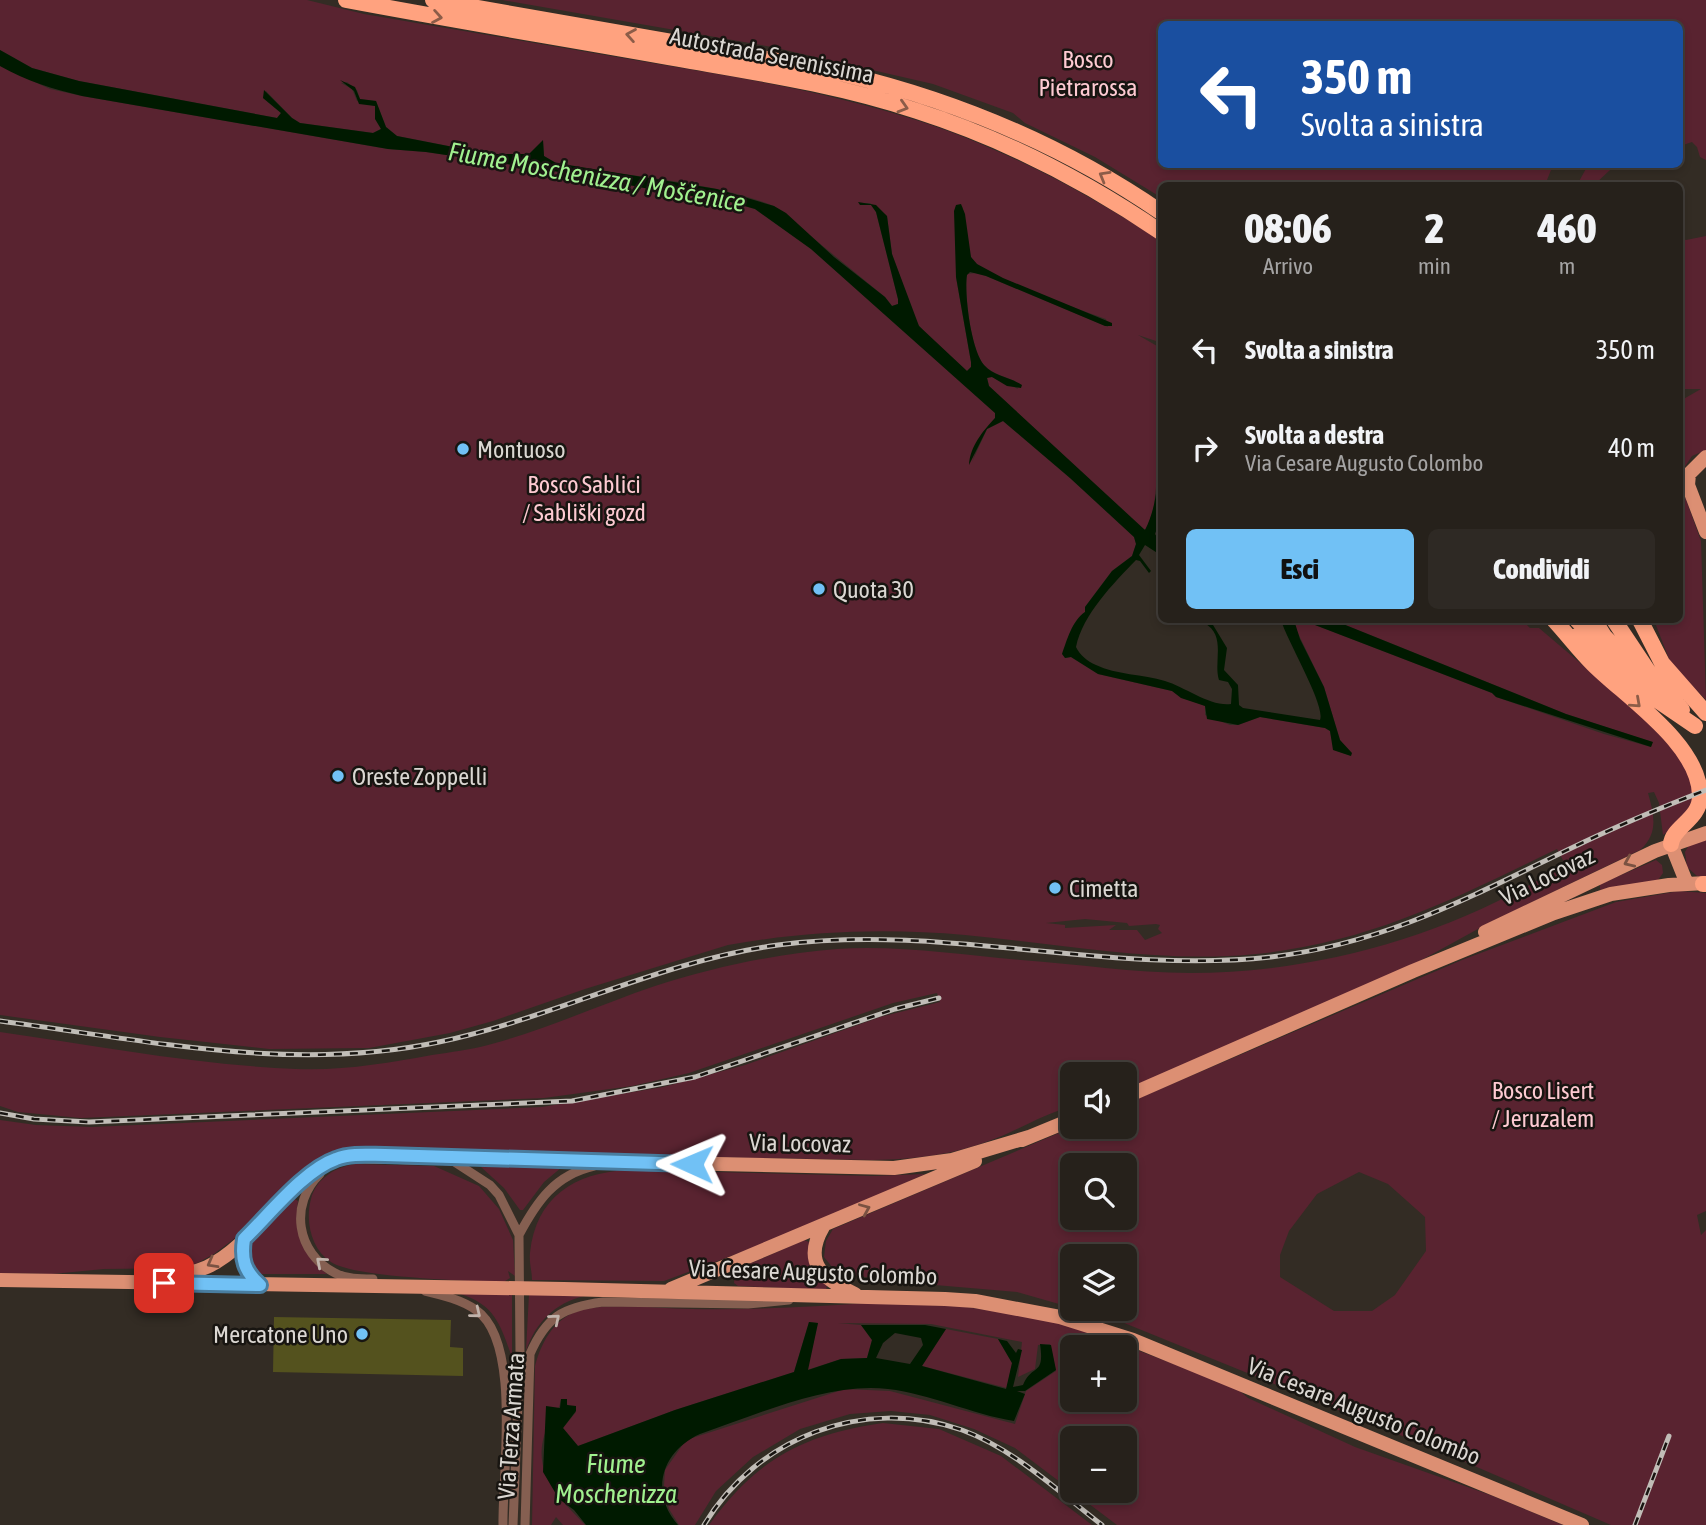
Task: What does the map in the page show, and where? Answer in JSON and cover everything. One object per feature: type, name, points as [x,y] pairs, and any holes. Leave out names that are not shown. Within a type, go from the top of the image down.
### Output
[{"type":"highway","name":"Autostrada Serenissima","points":[[346,0],[771,75],[884,101],[957,125],[1049,165],[1100,192],[1158,230]]},
{"type":"highway","name":"Autostrada Serenissima","points":[[433,0],[814,68],[901,89],[964,110],[1055,150],[1107,177],[1158,210]]},
{"type":"highway","points":[[1545,623],[1700,732]]},
{"type":"highway","points":[[1557,623],[1592,663],[1666,732],[1690,762],[1699,784],[1700,800],[1695,813],[1673,836],[1671,844]]},
{"type":"highway","points":[[1558,623],[1700,732]]},
{"type":"highway","points":[[1572,623],[1700,732]]},
{"type":"highway","points":[[1580,623],[1700,732]]},
{"type":"highway","points":[[1590,623],[1629,667],[1700,732]]},
{"type":"highway","points":[[1596,623],[1633,669],[1700,732]]},
{"type":"highway","points":[[1616,623],[1648,671],[1700,732]]},
{"type":"highway","points":[[1627,623],[1654,670],[1700,732]]},
{"type":"highway","points":[[1642,623],[1662,663],[1706,713]]},
{"type":"main road","points":[[1706,457],[1689,474],[1688,485],[1706,532]]},
{"type":"main road","name":"Via Locovaz","points":[[1413,971],[1579,885],[1671,844],[1699,835],[1706,826]]},
{"type":"main road","points":[[1671,844],[1701,883]]},
{"type":"main road","name":"Via Locovaz","points":[[1137,1092],[1413,971],[1555,913],[1611,894],[1701,883]]},
{"type":"main road","name":"Via Locovaz","points":[[667,1291],[1060,1124]]},
{"type":"main road","name":"Via Locovaz","points":[[104,1282],[194,1272],[218,1261],[306,1179],[325,1164],[338,1158],[363,1155],[894,1168],[952,1160],[1029,1137]]},
{"type":"main road","points":[[823,1227],[816,1241],[814,1256],[817,1266],[832,1283],[863,1297]]},
{"type":"main road","points":[[244,1239],[242,1251],[245,1269],[260,1285]]},
{"type":"main road","name":"Via Cesare Augusto Colombo","points":[[0,1280],[667,1291],[975,1301],[1060,1317],[1145,1345],[1582,1525]]},
{"type":"street","name":"Via Terza Armata","points":[[446,1157],[465,1167],[499,1195],[519,1235],[520,1353],[514,1523]]},
{"type":"street","points":[[432,1287],[400,1281],[348,1277],[335,1273],[314,1258],[306,1245],[302,1234],[300,1209],[305,1195],[317,1177],[346,1161],[439,1162],[465,1167]]},
{"type":"street","points":[[519,1235],[536,1204],[556,1182],[570,1174],[608,1163]]},
{"type":"street","name":"Via Terza Armata","points":[[414,1287],[449,1297],[478,1310],[494,1332],[504,1359],[506,1394],[503,1525]]},
{"type":"street","name":"Via Terza Armata","points":[[525,1525],[530,1354],[549,1322],[564,1311],[581,1304],[748,1304],[825,1296]]},
{"type":"green space","points":[[0,0],[307,0],[364,14],[714,73],[816,93],[916,120],[980,144],[1074,189],[1158,240],[1158,342],[1138,335],[1157,346],[1158,357],[1158,469],[1154,506],[1147,529],[1142,529],[989,386],[987,377],[992,377],[1018,389],[1015,381],[992,371],[980,359],[970,322],[967,274],[986,276],[1108,327],[1106,319],[1034,292],[979,266],[969,253],[962,206],[956,277],[971,362],[967,371],[916,322],[892,254],[887,216],[870,203],[859,203],[871,205],[876,212],[898,299],[898,304],[892,306],[885,297],[774,206],[748,197],[694,184],[556,163],[544,156],[543,141],[529,154],[489,154],[397,136],[386,127],[376,101],[360,99],[357,90],[347,82],[341,83],[352,89],[357,101],[375,106],[381,129],[373,133],[300,123],[266,91],[263,98],[281,113],[277,118],[79,81],[32,68],[0,50]]},
{"type":"green space","name":"Bosco Pietrarossa","points":[[502,0],[1706,0],[1706,160],[1700,157],[1692,142],[1683,145],[1683,21],[1158,21],[1158,168],[1552,168],[1546,182],[1158,182],[1158,196],[1095,157],[1025,123],[1013,113],[933,84],[772,47]]},
{"type":"green space","name":"Bosco Sablici / Sabliški gozd","points":[[0,66],[50,89],[82,96],[388,149],[426,152],[573,174],[675,194],[720,199],[755,209],[811,249],[995,413],[995,418],[981,435],[972,462],[987,429],[1003,421],[1134,537],[1136,544],[1132,556],[1112,571],[1073,626],[1065,658],[1071,657],[1098,674],[1172,691],[1205,706],[1205,715],[1230,725],[1260,717],[1325,728],[1330,731],[1334,750],[1351,756],[1340,740],[1324,687],[1294,623],[1310,623],[1492,693],[1496,697],[1651,747],[1652,742],[1566,714],[1340,623],[1525,623],[1530,628],[1539,628],[1645,718],[1683,761],[1695,794],[1682,822],[1663,835],[1659,803],[1654,792],[1648,793],[1653,823],[1650,837],[1640,850],[1487,924],[1407,968],[1137,1086],[1137,1062],[1060,1062],[1060,1111],[997,1138],[958,1151],[873,1160],[343,1151],[308,1168],[239,1235],[214,1254],[188,1268],[104,1269],[52,1274],[0,1273],[0,1120],[36,1125],[92,1127],[542,1107],[663,1087],[745,1065],[880,1017],[940,1002],[937,993],[893,1003],[689,1073],[632,1086],[544,1098],[81,1118],[18,1112],[0,1106],[0,1032],[222,1064],[313,1069],[365,1066],[481,1047],[677,979],[745,962],[814,951],[906,949],[1169,973],[1239,971],[1288,966],[1385,945],[1432,929],[1478,911],[1565,864],[1557,849],[1477,888],[1399,920],[1359,934],[1274,952],[1228,956],[1162,956],[965,935],[905,932],[816,934],[728,945],[450,1033],[369,1048],[269,1049],[0,1015]],"holes":[[[1085,919],[1127,923],[1129,926],[1160,925],[1158,929],[1162,933],[1145,940],[1137,930],[1109,930],[1116,925],[1065,928],[1065,925],[1046,923]]]},
{"type":"green space","points":[[1586,168],[1640,168],[1610,170],[1597,182],[1579,182]]},
{"type":"green space","points":[[1706,236],[1706,450],[1692,456],[1683,470],[1683,399],[1701,389],[1683,389],[1683,238]]},
{"type":"green space","points":[[1684,494],[1701,541],[1706,700],[1671,664],[1655,623],[1683,623]]},
{"type":"green space","points":[[1706,839],[1706,876],[1697,876],[1687,867],[1685,852],[1689,845]]},
{"type":"green space","points":[[1656,860],[1662,865],[1663,873],[1658,880],[1600,890],[1600,884]]},
{"type":"green space","name":"Bosco Lisert / Jeruzalem","points":[[1679,891],[1706,893],[1706,1211],[1697,1215],[1701,1235],[1706,1230],[1706,1525],[1611,1525],[1449,1455],[1119,1321],[1137,1321],[1137,1244],[1060,1244],[1060,1304],[1017,1292],[900,1282],[837,1273],[824,1257],[826,1241],[833,1229],[1060,1133],[1060,1139],[1137,1139],[1137,1099],[1462,960],[1616,902]],"holes":[[[1359,1172],[1388,1184],[1425,1217],[1426,1251],[1395,1295],[1372,1311],[1334,1311],[1280,1277],[1280,1255],[1289,1231],[1317,1194]]]},
{"type":"green space","points":[[355,1164],[434,1166],[479,1186],[499,1209],[513,1240],[515,1276],[508,1271],[510,1278],[502,1283],[412,1277],[362,1272],[331,1262],[314,1242],[309,1225],[309,1207],[317,1186],[327,1175]]},
{"type":"green space","points":[[482,1164],[562,1167],[544,1182],[523,1210],[520,1210],[504,1188],[481,1167]]},
{"type":"green space","points":[[627,1170],[873,1176],[925,1174],[814,1225],[664,1281],[532,1280],[530,1257],[534,1233],[549,1203],[561,1192],[590,1176]]},
{"type":"green space","points":[[293,1198],[298,1201],[297,1223],[306,1251],[327,1274],[256,1274],[249,1253],[254,1237]]},
{"type":"green space","points":[[804,1240],[809,1242],[810,1259],[827,1285],[826,1290],[738,1286],[734,1283],[738,1269]]},
{"type":"green space","points":[[461,1294],[512,1294],[512,1357],[495,1318],[482,1304]]},
{"type":"green space","points":[[529,1294],[584,1296],[555,1309],[541,1323],[526,1351]]},
{"type":"green space","points":[[868,1303],[959,1306],[1057,1320],[1097,1335],[1060,1335],[1060,1412],[1137,1412],[1137,1350],[1235,1387],[1248,1398],[1355,1447],[1493,1496],[1563,1525],[1117,1525],[1088,1503],[1137,1503],[1137,1426],[1060,1426],[1060,1482],[1015,1448],[974,1429],[930,1415],[891,1411],[850,1414],[800,1429],[753,1457],[716,1491],[695,1525],[679,1525],[669,1509],[664,1486],[665,1470],[686,1440],[845,1389],[890,1391],[1015,1424],[1026,1391],[1056,1371],[1050,1344],[1038,1345],[1035,1369],[1018,1377],[1022,1342],[931,1324],[838,1323],[861,1325],[872,1340],[867,1358],[841,1359],[807,1370],[818,1323],[809,1322],[794,1372],[675,1410],[578,1446],[563,1428],[576,1412],[561,1399],[543,1440],[543,1466],[552,1487],[585,1525],[563,1525],[556,1517],[551,1525],[532,1525],[535,1366],[546,1338],[558,1323],[575,1312],[611,1306],[679,1309],[780,1308]]},
{"type":"green space","points":[[946,1329],[998,1339],[1012,1363],[1007,1388],[922,1366]]},
{"type":"green space","points":[[883,1423],[939,1429],[1001,1456],[1092,1525],[709,1525],[745,1483],[764,1467],[805,1443],[854,1428]]},
{"type":"water","name":"Fiume Moschenizza / Moščenice","points":[[0,50],[32,68],[79,81],[277,118],[281,113],[263,98],[264,90],[300,123],[373,133],[381,129],[375,119],[375,106],[359,104],[354,91],[340,80],[355,87],[360,99],[376,101],[386,127],[397,136],[489,154],[529,154],[543,140],[544,156],[556,163],[717,189],[774,206],[786,213],[834,257],[885,297],[892,306],[898,304],[898,299],[876,212],[871,205],[860,205],[858,202],[876,205],[887,216],[892,254],[919,326],[967,371],[971,362],[956,277],[954,211],[956,205],[961,204],[971,257],[977,264],[1003,278],[1112,323],[1112,326],[1105,326],[986,276],[970,272],[967,275],[967,295],[979,358],[992,372],[1022,385],[1021,388],[1007,386],[992,377],[987,378],[989,386],[1145,530],[1154,507],[1158,469],[1158,525],[1155,534],[1158,539],[1158,553],[1145,545],[1139,555],[1151,571],[1149,573],[1140,561],[1136,560],[1109,589],[1085,623],[1076,647],[1080,653],[1090,662],[1104,668],[1165,681],[1215,703],[1231,704],[1232,689],[1228,682],[1219,680],[1215,634],[1204,623],[1212,623],[1227,648],[1224,670],[1238,685],[1239,705],[1243,708],[1320,720],[1317,701],[1282,623],[1295,623],[1324,687],[1340,740],[1352,753],[1351,756],[1333,750],[1330,731],[1325,728],[1260,717],[1238,725],[1207,719],[1205,706],[1181,698],[1172,691],[1098,674],[1071,657],[1065,658],[1062,654],[1073,626],[1112,571],[1132,556],[1136,544],[1134,537],[1003,421],[987,429],[969,465],[975,445],[995,418],[995,413],[811,249],[755,209],[720,199],[675,194],[573,174],[426,152],[388,149],[82,96],[40,84],[0,66]]},
{"type":"water","points":[[1310,623],[1340,623],[1566,714],[1653,742],[1651,747],[1496,697],[1492,693]]},
{"type":"water","name":"Fiume Moschenizza","points":[[809,1322],[818,1323],[808,1370],[841,1359],[867,1358],[872,1340],[861,1325],[925,1325],[946,1329],[922,1366],[1006,1389],[1012,1363],[998,1339],[1007,1341],[1016,1353],[1018,1349],[1022,1350],[1013,1387],[1023,1385],[1039,1366],[1040,1344],[1051,1345],[1056,1370],[1025,1391],[1017,1391],[1025,1394],[1014,1421],[904,1392],[865,1388],[817,1395],[700,1434],[676,1451],[664,1474],[664,1499],[678,1525],[586,1525],[574,1510],[559,1499],[543,1472],[546,1406],[560,1408],[561,1399],[567,1399],[567,1405],[576,1406],[576,1411],[563,1428],[578,1446],[675,1410],[794,1372]],"holes":[[[895,1333],[921,1338],[923,1345],[910,1364],[876,1358],[883,1343]]]},
{"type":"building","name":"Mercatone Uno","points":[[274,1317],[451,1320],[450,1347],[463,1348],[463,1376],[273,1372]]},
{"type":"railway","points":[[0,1021],[219,1050],[329,1054],[384,1051],[482,1032],[649,976],[734,953],[778,945],[840,940],[902,940],[1148,960],[1209,961],[1271,957],[1314,950],[1395,928],[1470,897],[1614,828],[1706,790]]},
{"type":"railway","points":[[0,1113],[34,1119],[89,1122],[572,1101],[695,1077],[895,1009],[939,998]]},
{"type":"railway","points":[[704,1525],[726,1494],[753,1468],[783,1447],[816,1432],[851,1422],[887,1418],[925,1421],[962,1430],[981,1438],[1035,1472],[1102,1525]]},
{"type":"railway","points":[[1635,1525],[1669,1436]]},
{"type":"place","name":"Montuoso","points":[[463,449]]},
{"type":"place","name":"Quota 30","points":[[819,589]]},
{"type":"place","name":"Oreste Zoppelli","points":[[338,776]]},
{"type":"place","name":"Cimetta","points":[[1055,888]]},
{"type":"place","name":"Mercatone Uno","points":[[362,1334]]},
{"type":"route","points":[[164,1283],[260,1285],[245,1269],[242,1251],[244,1239],[306,1179],[325,1164],[338,1158],[385,1155],[692,1164]]}]
